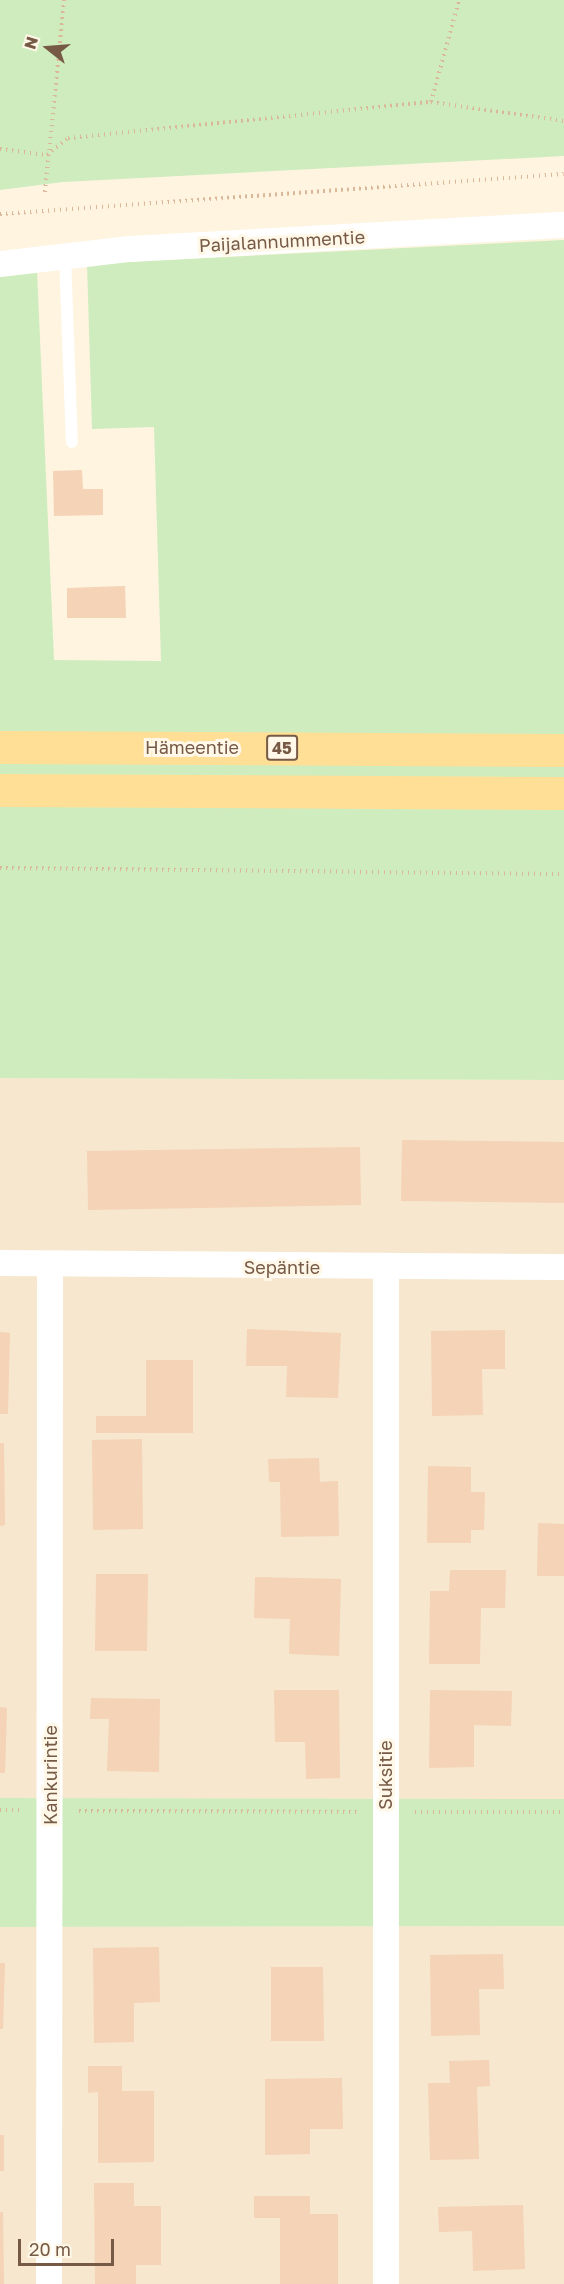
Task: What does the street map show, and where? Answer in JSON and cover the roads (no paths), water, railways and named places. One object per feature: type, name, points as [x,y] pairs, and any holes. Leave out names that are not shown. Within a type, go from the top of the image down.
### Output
[{"type":"main road","name":"Hämeentie","points":[[0,747],[564,750]]},
{"type":"main road","points":[[0,790],[564,793]]},
{"type":"street","name":"Paijalannummentie","points":[[0,264],[65,255],[564,225]]},
{"type":"street","name":"Sepäntie","points":[[0,1263],[50,1266],[564,1267]]},
{"type":"street","name":"Kankurintie","points":[[49,2284],[50,1266]]},
{"type":"street","name":"Suksitie","points":[[386,1267],[386,2284]]},
{"type":"lane","points":[[65,255],[72,442]]}]
